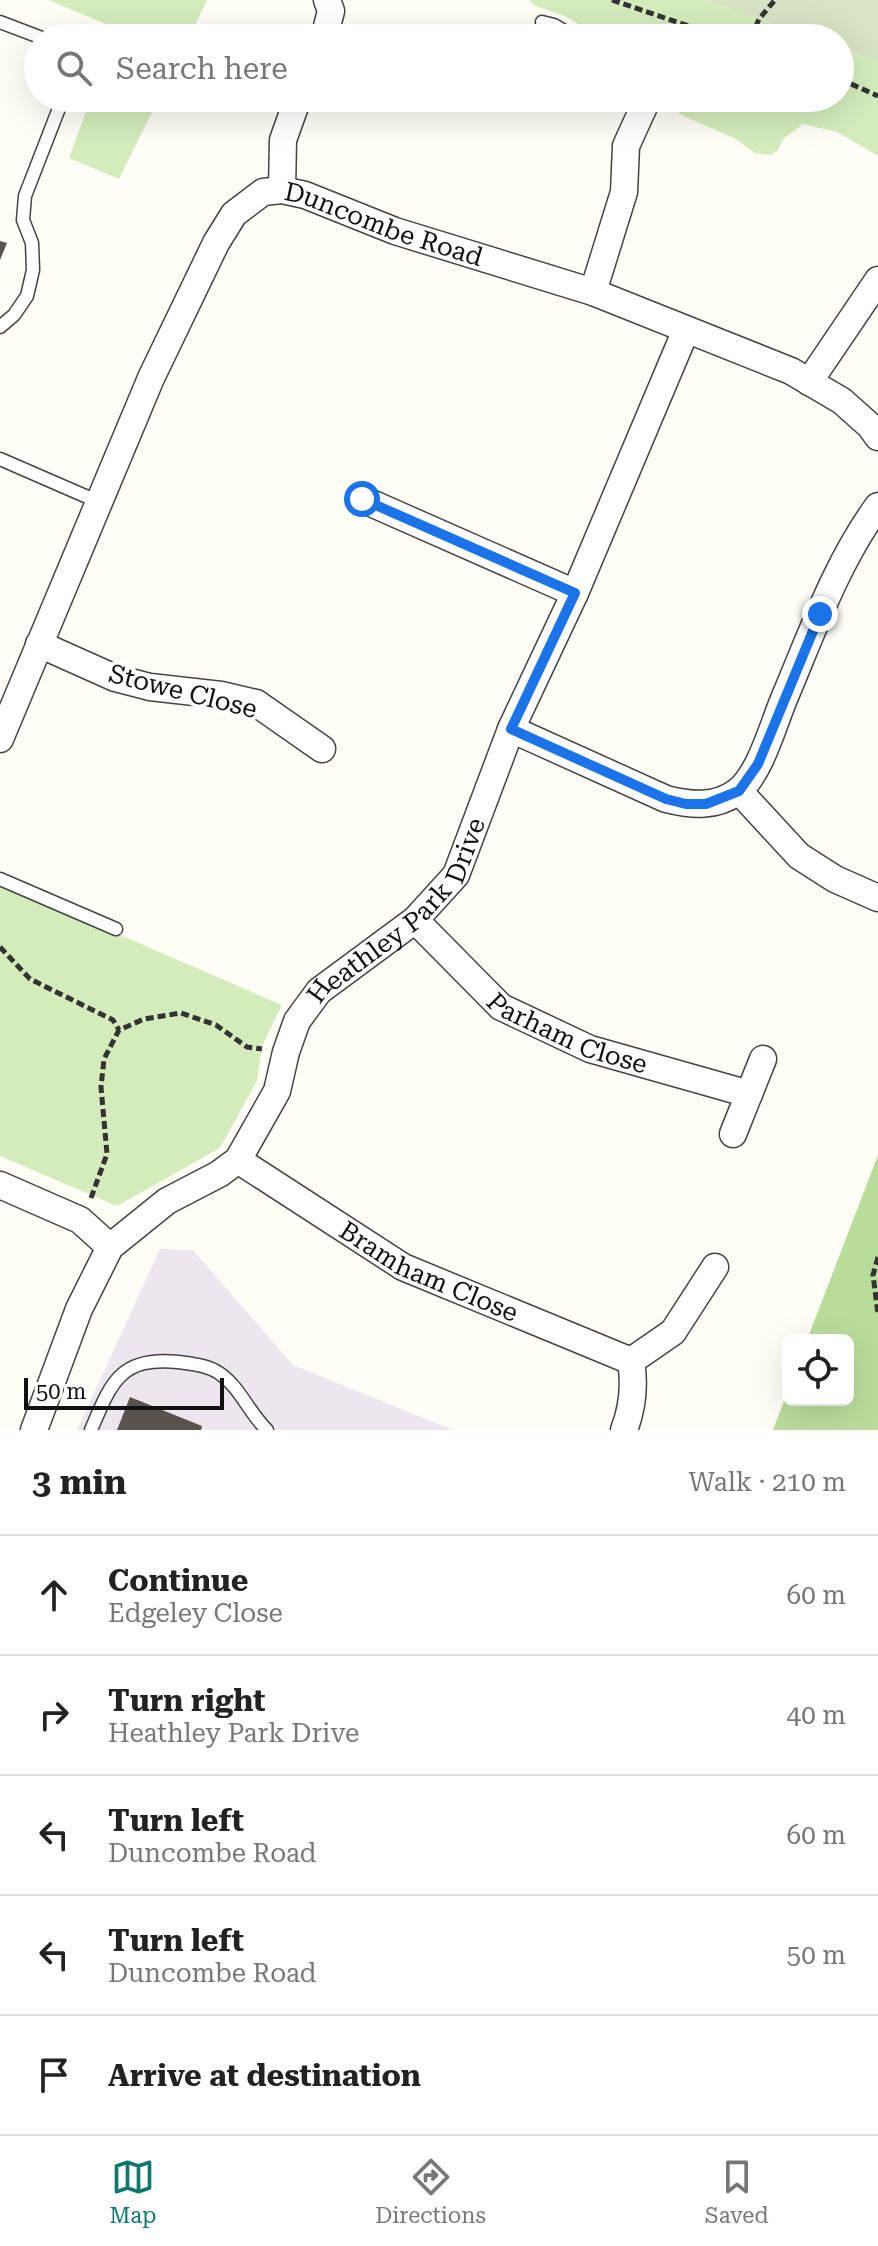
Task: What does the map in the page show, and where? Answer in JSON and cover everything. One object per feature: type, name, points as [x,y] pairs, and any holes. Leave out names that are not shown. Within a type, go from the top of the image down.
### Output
[{"type":"street","points":[[327,0],[331,11],[328,24]]},
{"type":"street","points":[[282,190],[283,140],[293,112]]},
{"type":"street","points":[[593,292],[624,192],[626,146],[642,112]]},
{"type":"street","name":"Duncombe Road","points":[[0,739],[151,378],[225,227],[234,214],[263,192],[282,190],[305,195],[395,231],[593,292],[791,371],[842,401],[878,437]]},
{"type":"street","points":[[809,382],[878,280]]},
{"type":"street","name":"Heathley Park Drive","points":[[34,1430],[79,1309],[110,1247],[167,1201],[219,1174],[238,1160],[277,1091],[297,1021],[319,991],[415,920],[456,875],[511,729],[575,593],[686,330]]},
{"type":"street","points":[[362,499],[575,593]]},
{"type":"street","points":[[511,729],[666,799],[686,804],[706,804],[739,791],[758,764],[802,655],[856,536],[878,506]]},
{"type":"street","name":"Stowe Close","points":[[39,644],[115,678],[150,687],[221,695],[256,703],[322,749]]},
{"type":"street","points":[[739,791],[799,856],[835,879],[878,898]]},
{"type":"street","name":"Parham Close","points":[[415,920],[501,1007],[590,1049],[749,1094]]},
{"type":"street","points":[[733,1134],[763,1059]]},
{"type":"street","name":"Bramham Close","points":[[238,1160],[403,1267],[631,1361]]},
{"type":"street","points":[[0,1185],[80,1220],[110,1247]]},
{"type":"street","points":[[624,1430],[632,1409],[634,1378],[631,1361],[673,1332],[715,1267]]},
{"type":"lane","points":[[0,22],[24,31]]},
{"type":"lane","points":[[542,22],[550,24]]},
{"type":"lane","points":[[0,327],[14,315],[27,296],[33,270],[32,243],[23,220],[25,196],[58,112]]},
{"type":"lane","points":[[0,459],[99,502]]},
{"type":"lane","points":[[0,879],[116,929]]},
{"type":"lane","points":[[91,1430],[114,1380],[142,1362],[167,1361],[200,1364],[219,1373],[267,1430]]},
{"type":"path","points":[[612,0],[684,24]]},
{"type":"path","points":[[757,24],[775,0]]},
{"type":"path","points":[[854,85],[878,96]]},
{"type":"path","points":[[0,947],[30,979],[113,1020],[119,1030]]},
{"type":"path","points":[[80,1220],[98,1183],[107,1154],[101,1087],[104,1059],[119,1030],[144,1019],[181,1013],[216,1025],[247,1047],[286,1052]]},
{"type":"path","points":[[878,1257],[873,1275],[878,1314]]},
{"type":"shaded area","points":[[160,1249],[193,1250],[293,1365],[453,1430],[77,1430]]},
{"type":"green space","points":[[48,0],[207,0],[196,24],[106,24]]},
{"type":"green space","points":[[529,0],[705,0],[773,24],[578,24],[535,6]]},
{"type":"green space","points":[[705,0],[878,0],[878,62],[854,53],[854,24],[773,24]]},
{"type":"green space","points":[[854,53],[878,62],[878,156],[837,132],[803,124],[783,139],[778,150],[771,155],[755,153],[734,138],[678,112],[854,112]]},
{"type":"green space","points":[[86,112],[152,112],[119,179],[69,158]]},
{"type":"green space","points":[[0,883],[282,1005],[262,1046],[257,1081],[220,1148],[117,1206],[0,1156]]},
{"type":"green space","points":[[878,1155],[878,1430],[773,1430],[782,1406],[854,1406],[854,1334],[809,1334]]},
{"type":"building","points":[[0,241],[7,243],[0,260]]},
{"type":"building","points":[[130,1397],[202,1426],[201,1430],[117,1430]]},
{"type":"route","points":[[362,499],[575,593],[511,729],[666,799],[686,804],[706,804],[739,791],[758,764],[820,614]]}]
